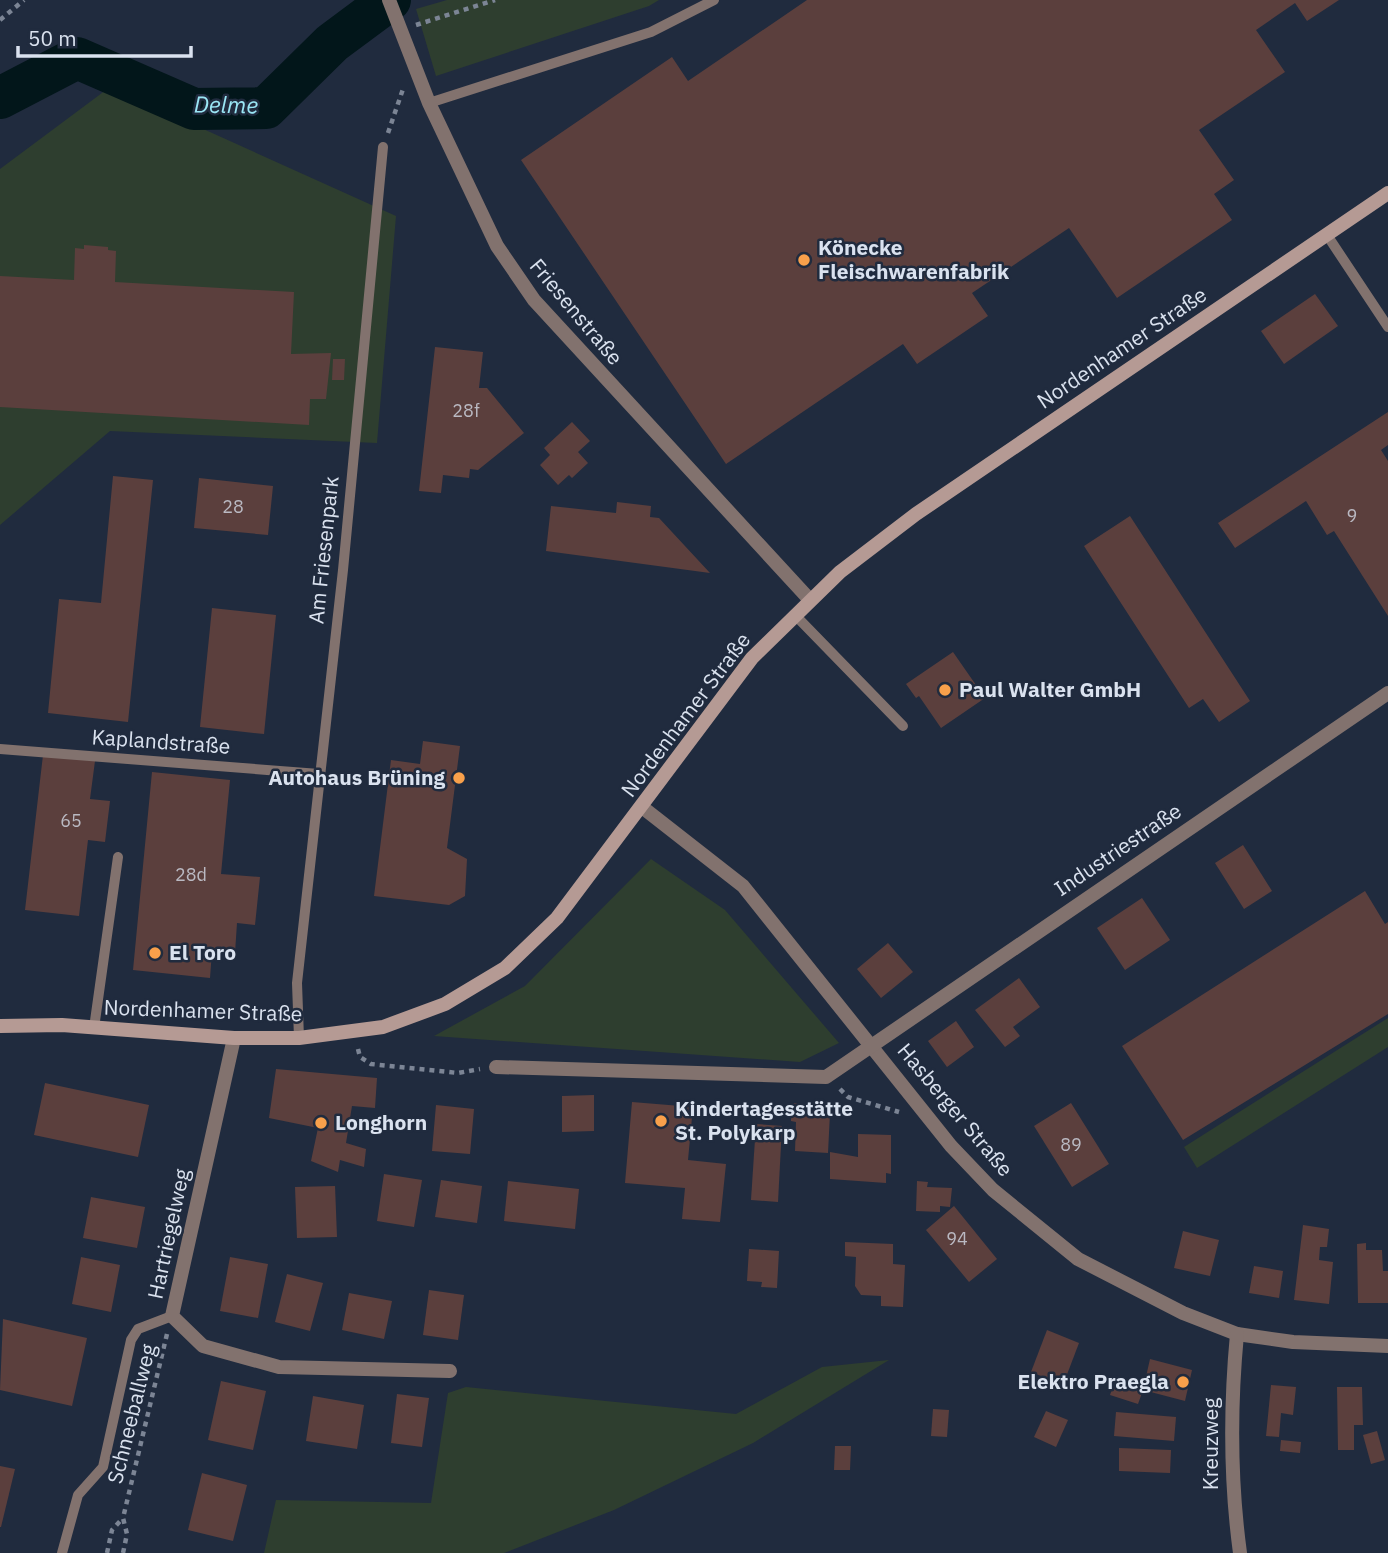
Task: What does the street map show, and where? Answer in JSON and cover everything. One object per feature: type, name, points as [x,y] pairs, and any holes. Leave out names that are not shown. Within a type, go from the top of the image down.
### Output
[{"type":"street","name":"Friesenstraße","points":[[389,0],[429,103],[497,247],[534,300],[810,600]]},
{"type":"street","name":"Nordenhamer Straße","points":[[0,1026],[62,1025],[234,1038],[299,1038],[383,1027],[445,1004],[505,968],[557,918],[752,658],[840,572],[916,514],[1388,193]]},
{"type":"street","name":"Industriestraße","points":[[873,1044],[1388,693]]},
{"type":"street","name":"Hasberger Straße","points":[[642,807],[743,886],[873,1044],[932,1122],[993,1190],[1078,1259],[1183,1313],[1237,1334],[1293,1342],[1388,1346]]},
{"type":"street","name":"Hartriegelweg","points":[[234,1038],[172,1316],[203,1346],[279,1367],[450,1371]]},
{"type":"street","name":"Hasberger Straße","points":[[826,1077],[873,1044]]},
{"type":"street","points":[[496,1067],[826,1077]]},
{"type":"street","name":"Kreuzweg","points":[[1237,1334],[1231,1422],[1232,1499],[1240,1553]]},
{"type":"lane","points":[[429,103],[651,32],[714,0]]},
{"type":"lane","name":"Am Friesenpark","points":[[299,1038],[297,983],[344,556],[383,147]]},
{"type":"lane","points":[[1327,234],[1388,327]]},
{"type":"lane","points":[[794,615],[903,726]]},
{"type":"lane","name":"Kaplandstraße","points":[[0,749],[319,774]]},
{"type":"lane","points":[[94,1028],[118,857]]},
{"type":"lane","points":[[62,1553],[78,1495],[103,1467],[131,1340],[138,1329],[172,1316]]},
{"type":"path","points":[[0,20],[24,0]]},
{"type":"path","points":[[400,27],[495,0]]},
{"type":"path","points":[[383,147],[404,86],[419,77]]},
{"type":"path","points":[[354,1031],[360,1057],[370,1064],[458,1073],[496,1067]]},
{"type":"path","points":[[826,1077],[848,1097],[932,1122]]},
{"type":"path","name":"Schneeballweg","points":[[122,1553],[127,1534],[123,1518],[172,1316]]},
{"type":"path","name":"Schneeballweg","points":[[107,1553],[112,1530],[123,1518]]},
{"type":"green space","points":[[447,0],[659,0],[649,6],[436,76],[416,9]]},
{"type":"green space","points":[[110,87],[396,216],[377,443],[110,431],[0,525],[0,169]]},
{"type":"green space","points":[[651,859],[725,910],[839,1043],[800,1062],[434,1036],[525,986]]},
{"type":"green space","points":[[1388,1018],[1388,1047],[1197,1168],[1184,1147]]},
{"type":"green space","points":[[889,1360],[753,1443],[614,1510],[504,1553],[264,1553],[276,1500],[431,1503],[448,1393],[466,1387],[736,1414],[822,1367]]},
{"type":"building","name":"Könecke Fleischwarenfabrik","points":[[807,0],[1339,0],[1307,21],[1295,3],[1256,30],[1285,72],[1199,130],[1234,180],[1214,194],[1232,220],[1117,298],[1069,228],[972,293],[988,316],[917,364],[903,344],[726,464],[521,160],[672,57],[688,81]]},
{"type":"building","points":[[84,245],[108,247],[108,250],[116,251],[115,282],[294,292],[291,354],[331,353],[326,399],[310,399],[309,425],[0,407],[0,276],[74,280],[75,248],[84,249]]},
{"type":"building","points":[[1315,294],[1338,326],[1284,364],[1261,331]]},
{"type":"building","points":[[435,347],[483,352],[479,388],[487,388],[524,433],[478,470],[470,469],[469,478],[443,475],[441,493],[419,491]]},
{"type":"building","points":[[333,359],[345,359],[344,380],[332,380]]},
{"type":"building","points":[[1388,412],[1388,445],[1381,450],[1388,461],[1388,616],[1334,531],[1327,535],[1306,501],[1235,548],[1218,523]]},
{"type":"building","points":[[572,422],[590,441],[578,452],[588,463],[572,478],[569,475],[558,485],[540,465],[550,455],[544,448]]},
{"type":"building","points":[[113,476],[153,480],[128,722],[48,713],[59,599],[101,603]]},
{"type":"building","points":[[199,478],[273,486],[268,535],[194,528]]},
{"type":"building","points":[[617,502],[651,506],[650,517],[659,518],[710,573],[546,551],[551,506],[616,513]]},
{"type":"building","points":[[1130,516],[1250,701],[1219,722],[1203,699],[1189,708],[1084,546]]},
{"type":"building","points":[[212,608],[276,615],[264,734],[200,727]]},
{"type":"building","name":"Paul Walter GmbH","points":[[953,652],[985,698],[941,728],[919,696],[916,698],[906,684]]},
{"type":"building","points":[[423,741],[460,746],[447,848],[467,859],[465,896],[449,905],[374,896],[391,760],[420,764]]},
{"type":"building","points":[[43,755],[95,761],[90,799],[110,801],[105,842],[88,840],[79,916],[25,910]]},
{"type":"building","points":[[152,772],[230,780],[221,874],[260,877],[255,925],[237,923],[235,953],[212,951],[210,978],[133,970]]},
{"type":"building","points":[[1243,845],[1272,891],[1244,909],[1215,863]]},
{"type":"building","points":[[1365,891],[1385,924],[1388,922],[1388,1014],[1183,1140],[1122,1046]]},
{"type":"building","points":[[1142,898],[1170,940],[1125,970],[1097,928]]},
{"type":"building","points":[[888,943],[913,972],[881,998],[857,969]]},
{"type":"building","points":[[1019,978],[1040,1007],[1013,1027],[1020,1036],[1005,1047],[975,1010]]},
{"type":"building","points":[[956,1021],[974,1047],[947,1067],[928,1041]]},
{"type":"building","name":"Longhorn","points":[[276,1069],[377,1078],[375,1108],[352,1106],[346,1143],[366,1149],[364,1167],[340,1160],[338,1172],[311,1161],[318,1128],[269,1118]]},
{"type":"building","points":[[45,1083],[149,1105],[138,1157],[34,1135]]},
{"type":"building","points":[[594,1095],[594,1131],[562,1132],[562,1096]]},
{"type":"building","points":[[632,1102],[693,1107],[688,1160],[726,1164],[720,1222],[682,1219],[685,1188],[625,1183]]},
{"type":"building","points":[[791,1103],[803,1104],[803,1112],[830,1113],[828,1153],[795,1151],[796,1122],[791,1121]]},
{"type":"building","points":[[1071,1103],[1109,1164],[1072,1187],[1034,1126]]},
{"type":"building","points":[[436,1105],[474,1109],[470,1154],[432,1151]]},
{"type":"building","points":[[756,1124],[782,1126],[778,1202],[751,1200]]},
{"type":"building","points":[[858,1134],[891,1135],[891,1174],[886,1173],[886,1183],[830,1179],[830,1152],[858,1157]]},
{"type":"building","points":[[384,1174],[422,1180],[414,1227],[377,1221]]},
{"type":"building","points":[[441,1180],[482,1186],[477,1223],[435,1217]]},
{"type":"building","points":[[508,1181],[579,1189],[575,1229],[504,1221]]},
{"type":"building","points":[[917,1181],[928,1182],[927,1187],[952,1188],[950,1207],[940,1206],[940,1212],[916,1211]]},
{"type":"building","points":[[335,1186],[337,1237],[297,1238],[295,1187]]},
{"type":"building","points":[[91,1197],[145,1207],[137,1248],[83,1238]]},
{"type":"building","points":[[954,1206],[997,1259],[969,1282],[926,1230]]},
{"type":"building","points":[[1303,1225],[1329,1229],[1327,1247],[1320,1247],[1319,1260],[1333,1262],[1329,1304],[1294,1300]]},
{"type":"building","points":[[1183,1231],[1219,1240],[1210,1276],[1174,1268]]},
{"type":"building","points":[[845,1242],[893,1244],[893,1264],[905,1265],[903,1307],[881,1306],[881,1296],[861,1295],[855,1286],[856,1257],[845,1256]]},
{"type":"building","points":[[1366,1243],[1366,1250],[1382,1250],[1383,1271],[1388,1271],[1388,1303],[1358,1303],[1357,1244]]},
{"type":"building","points":[[749,1249],[779,1251],[777,1288],[761,1287],[762,1282],[747,1281]]},
{"type":"building","points":[[81,1257],[120,1265],[111,1312],[72,1304]]},
{"type":"building","points":[[230,1257],[268,1264],[258,1318],[220,1311]]},
{"type":"building","points":[[1254,1266],[1283,1271],[1279,1298],[1249,1293]]},
{"type":"building","points":[[287,1274],[323,1283],[310,1331],[275,1322]]},
{"type":"building","points":[[429,1290],[464,1295],[458,1340],[423,1335]]},
{"type":"building","points":[[349,1293],[392,1301],[384,1339],[342,1330]]},
{"type":"building","points":[[3,1319],[87,1338],[72,1406],[0,1390]]},
{"type":"building","points":[[1047,1330],[1079,1343],[1063,1385],[1031,1372]]},
{"type":"building","points":[[1150,1359],[1192,1370],[1185,1401],[1143,1390]]},
{"type":"building","points":[[1115,1380],[1143,1390],[1138,1404],[1110,1395]]},
{"type":"building","points":[[221,1381],[266,1391],[253,1450],[208,1440]]},
{"type":"building","points":[[1271,1385],[1296,1387],[1293,1415],[1281,1413],[1279,1437],[1266,1436]]},
{"type":"building","points":[[1337,1387],[1362,1387],[1363,1425],[1354,1425],[1354,1450],[1338,1450]]},
{"type":"building","points":[[397,1394],[429,1398],[422,1447],[391,1443]]},
{"type":"building","points":[[313,1396],[364,1405],[357,1449],[306,1441]]},
{"type":"building","points":[[933,1409],[949,1410],[947,1437],[931,1436]]},
{"type":"building","points":[[1046,1411],[1068,1420],[1056,1447],[1034,1437]]},
{"type":"building","points":[[1116,1412],[1176,1417],[1174,1441],[1114,1436]]},
{"type":"building","points":[[1377,1431],[1385,1460],[1371,1464],[1363,1435]]},
{"type":"building","points":[[1281,1440],[1301,1442],[1300,1453],[1280,1451]]},
{"type":"building","points":[[835,1446],[851,1446],[850,1470],[834,1470]]},
{"type":"building","points":[[1119,1448],[1171,1450],[1170,1473],[1119,1471]]},
{"type":"building","points":[[0,1466],[15,1469],[1,1527],[0,1527]]},
{"type":"building","points":[[202,1473],[247,1485],[233,1541],[188,1530]]},
{"type":"waterway","name":"Delme","points":[[0,98],[77,58],[194,109],[266,108],[332,43],[390,0]]},
{"type":"place","name":"Könecke Fleischwarenfabrik","points":[[804,260]]},
{"type":"place","name":"Paul Walter GmbH","points":[[945,690]]},
{"type":"place","name":"Autohaus Brüning","points":[[459,778]]},
{"type":"place","name":"El Toro","points":[[155,953]]},
{"type":"place","name":"Kindertagesstätte St. Polykarp","points":[[661,1121]]},
{"type":"place","name":"Longhorn","points":[[321,1123]]},
{"type":"place","name":"Elektro Praegla","points":[[1183,1382]]}]
